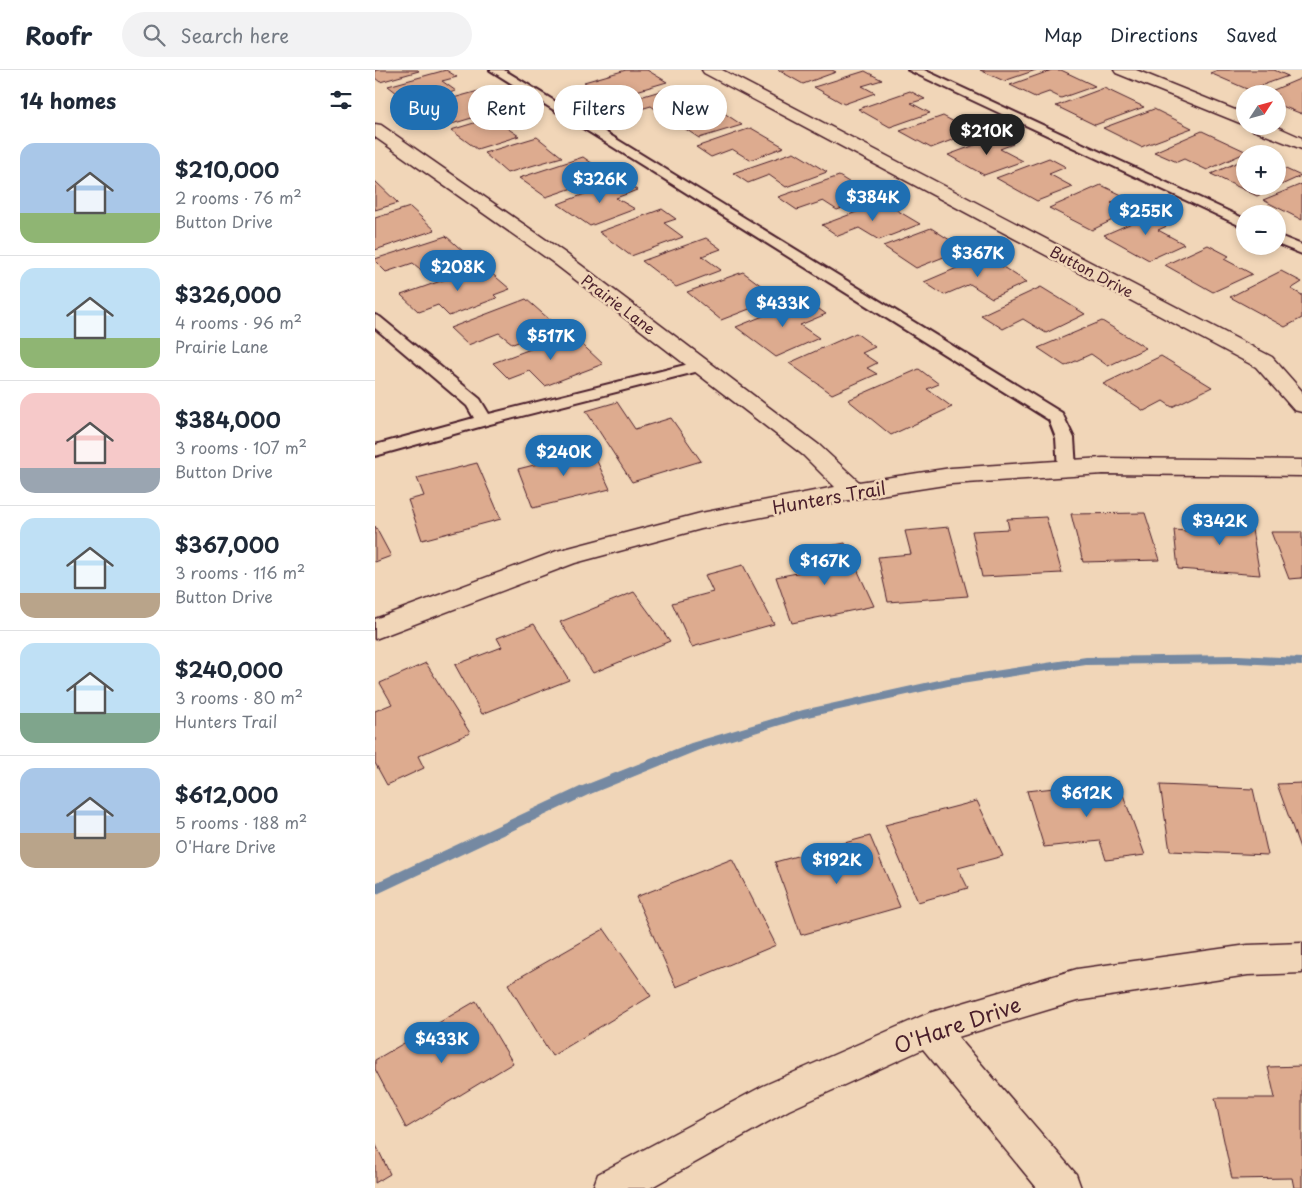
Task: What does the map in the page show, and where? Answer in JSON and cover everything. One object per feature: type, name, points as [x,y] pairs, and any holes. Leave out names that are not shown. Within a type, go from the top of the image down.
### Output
[{"type":"street","name":"Button Drive","points":[[710,70],[1264,362],[1302,405]]},
{"type":"street","points":[[1122,70],[1236,116]]},
{"type":"street","name":"Prairie Lane","points":[[375,129],[558,258],[701,366],[811,450],[854,491]]},
{"type":"street","points":[[1280,135],[1302,144]]},
{"type":"street","name":"Hunters Trail","points":[[375,629],[566,557],[701,521],[854,491],[951,476],[1103,466],[1302,468]]},
{"type":"street","name":"O'Hare Drive","points":[[612,1188],[776,1098],[929,1029],[1077,985],[1249,960],[1302,958]]},
{"type":"street","points":[[929,1029],[1062,1188]]},
{"type":"lane","points":[[496,70],[1056,417],[1065,438],[1067,469]]},
{"type":"lane","points":[[914,70],[1236,220]]},
{"type":"lane","points":[[1286,243],[1302,250]]},
{"type":"lane","points":[[375,320],[475,403],[484,420]]},
{"type":"lane","points":[[375,451],[484,420],[701,366]]},
{"type":"building","points":[[375,70],[419,71],[380,82],[375,78]]},
{"type":"building","points":[[446,70],[457,77],[442,81],[448,85],[392,85]]},
{"type":"building","points":[[626,70],[647,70],[667,82],[643,89],[643,85],[588,85],[584,82]]},
{"type":"building","points":[[778,70],[832,70],[836,72],[803,84]]},
{"type":"building","points":[[980,70],[1036,70],[1004,81]]},
{"type":"building","points":[[1052,70],[1061,70],[1095,86],[1061,98],[1049,92],[1035,97],[1010,85]]},
{"type":"building","points":[[1218,70],[1274,70],[1288,76],[1263,85],[1238,85],[1210,73]]},
{"type":"building","points":[[865,71],[882,80],[862,86],[875,93],[844,104],[814,87]]},
{"type":"building","points":[[1302,78],[1302,114],[1286,108],[1285,85]]},
{"type":"building","points":[[1104,88],[1144,107],[1095,125],[1056,106]]},
{"type":"building","points":[[910,91],[925,99],[911,103],[930,113],[890,127],[858,109]]},
{"type":"building","points":[[653,93],[653,107],[651,106],[643,108],[643,96]]},
{"type":"building","points":[[468,94],[468,119],[458,122],[458,97]]},
{"type":"building","points":[[1154,109],[1192,128],[1141,147],[1103,128]]},
{"type":"building","points":[[727,115],[742,125],[727,130]]},
{"type":"building","points":[[943,116],[973,132],[931,148],[900,131]]},
{"type":"building","points":[[468,125],[468,130],[510,130],[519,136],[477,149],[451,130],[458,130],[458,128]]},
{"type":"building","points":[[751,128],[784,147],[750,160],[732,149],[711,157],[696,147]]},
{"type":"building","points":[[687,130],[725,130],[699,138]]},
{"type":"building","points":[[1202,131],[1236,147],[1236,157],[1207,170],[1184,159],[1177,162],[1154,152]]},
{"type":"building","points":[[999,136],[1013,144],[1000,149],[1023,161],[984,175],[948,155]]},
{"type":"building","points":[[537,137],[562,157],[507,173],[484,153]]},
{"type":"building","points":[[794,152],[827,172],[786,187],[769,175],[748,183],[733,173]]},
{"type":"building","points":[[583,157],[599,168],[585,173],[596,180],[546,197],[519,178]]},
{"type":"building","points":[[1049,158],[1066,167],[1049,174],[1073,187],[1037,201],[996,178]]},
{"type":"building","points":[[1236,163],[1236,186],[1211,174]]},
{"type":"building","points":[[1286,169],[1301,176],[1286,183]]},
{"type":"building","points":[[839,176],[873,197],[837,210],[823,201],[797,210],[778,197]]},
{"type":"building","points":[[622,180],[637,190],[616,198],[635,209],[590,226],[558,204]]},
{"type":"building","points":[[375,181],[398,203],[375,210]]},
{"type":"building","points":[[1302,184],[1302,220],[1286,212],[1286,205],[1273,205],[1263,200],[1275,195],[1286,195],[1286,191]]},
{"type":"building","points":[[1101,185],[1126,197],[1111,203],[1129,212],[1092,230],[1049,208]]},
{"type":"building","points":[[883,202],[920,224],[879,240],[859,228],[838,236],[822,225]]},
{"type":"building","points":[[410,207],[435,230],[375,250],[375,218]]},
{"type":"building","points":[[662,209],[676,219],[664,223],[683,237],[631,256],[599,232]]},
{"type":"building","points":[[1157,212],[1176,222],[1158,230],[1184,244],[1149,260],[1104,235]]},
{"type":"building","points":[[931,228],[964,249],[916,268],[883,246]]},
{"type":"building","points":[[446,236],[474,261],[428,276],[413,263],[386,272],[375,261],[375,259]]},
{"type":"building","points":[[706,238],[721,249],[702,256],[721,270],[676,287],[642,261]]},
{"type":"building","points":[[1208,245],[1229,256],[1224,259],[1252,274],[1213,292],[1165,265]]},
{"type":"building","points":[[985,256],[1027,282],[992,298],[970,284],[944,295],[924,282]]},
{"type":"building","points":[[483,266],[510,289],[494,295],[497,298],[449,316],[438,305],[419,312],[401,295]]},
{"type":"building","points":[[1281,271],[1302,282],[1291,289],[1302,295],[1302,318],[1285,327],[1230,297]]},
{"type":"building","points":[[743,272],[778,298],[721,320],[687,292]]},
{"type":"building","points":[[1041,287],[1085,314],[1046,333],[1023,319],[1003,329],[981,315]]},
{"type":"building","points":[[526,299],[558,327],[513,344],[499,333],[468,345],[450,328]]},
{"type":"building","points":[[805,299],[826,314],[800,325],[819,338],[776,357],[736,327]]},
{"type":"building","points":[[1102,321],[1146,348],[1108,366],[1091,354],[1065,366],[1038,348]]},
{"type":"building","points":[[856,333],[875,347],[862,353],[877,363],[867,368],[877,374],[832,394],[789,363]]},
{"type":"building","points":[[571,334],[603,364],[545,386],[530,371],[509,379],[493,363]]},
{"type":"building","points":[[1161,356],[1212,387],[1172,407],[1163,401],[1144,411],[1103,384]]},
{"type":"building","points":[[919,369],[939,384],[927,389],[952,407],[891,435],[848,400]]},
{"type":"building","points":[[617,402],[635,429],[671,418],[701,461],[632,482],[586,411]]},
{"type":"building","points":[[589,444],[610,489],[533,508],[518,469],[558,459],[555,453]]},
{"type":"building","points":[[477,463],[501,519],[422,540],[408,500],[424,496],[417,478]]},
{"type":"building","points":[[1209,510],[1249,513],[1260,575],[1178,569],[1174,530],[1211,533]]},
{"type":"building","points":[[1145,513],[1160,560],[1083,562],[1071,514]]},
{"type":"building","points":[[1046,517],[1062,573],[982,577],[972,531],[1009,529],[1007,519]]},
{"type":"building","points":[[375,526],[391,556],[375,562]]},
{"type":"building","points":[[949,527],[968,596],[888,602],[878,557],[911,554],[905,531]]},
{"type":"building","points":[[1271,532],[1302,532],[1302,578],[1289,579]]},
{"type":"building","points":[[845,543],[874,606],[792,623],[776,577],[813,570],[804,551]]},
{"type":"building","points":[[743,565],[774,624],[692,647],[672,603],[713,592],[705,575]]},
{"type":"building","points":[[634,592],[670,641],[593,673],[560,622]]},
{"type":"building","points":[[534,624],[569,680],[482,714],[455,665],[502,647],[497,638]]},
{"type":"building","points":[[426,663],[470,733],[418,756],[424,768],[387,785],[375,763],[375,711],[392,704],[380,683]]},
{"type":"building","points":[[1118,781],[1145,855],[1106,860],[1100,841],[1044,847],[1027,791]]},
{"type":"building","points":[[1302,783],[1302,848],[1300,848],[1277,784]]},
{"type":"building","points":[[1160,785],[1253,789],[1268,855],[1170,851]]},
{"type":"building","points":[[977,801],[1003,856],[958,868],[968,888],[918,902],[885,825]]},
{"type":"building","points":[[870,836],[900,907],[801,935],[775,862]]},
{"type":"building","points":[[732,859],[776,945],[676,987],[636,897]]},
{"type":"building","points":[[604,929],[651,996],[552,1056],[508,984]]},
{"type":"building","points":[[476,1001],[513,1063],[406,1128],[375,1069],[375,1060]]},
{"type":"building","points":[[1302,1066],[1302,1188],[1294,1188],[1292,1178],[1232,1179],[1215,1098],[1275,1098],[1268,1067]]},
{"type":"building","points":[[375,1143],[390,1174],[375,1183]]},
{"type":"waterway","points":[[375,889],[584,791],[695,746],[803,714],[948,682],[1086,661],[1238,659],[1302,662]]}]
